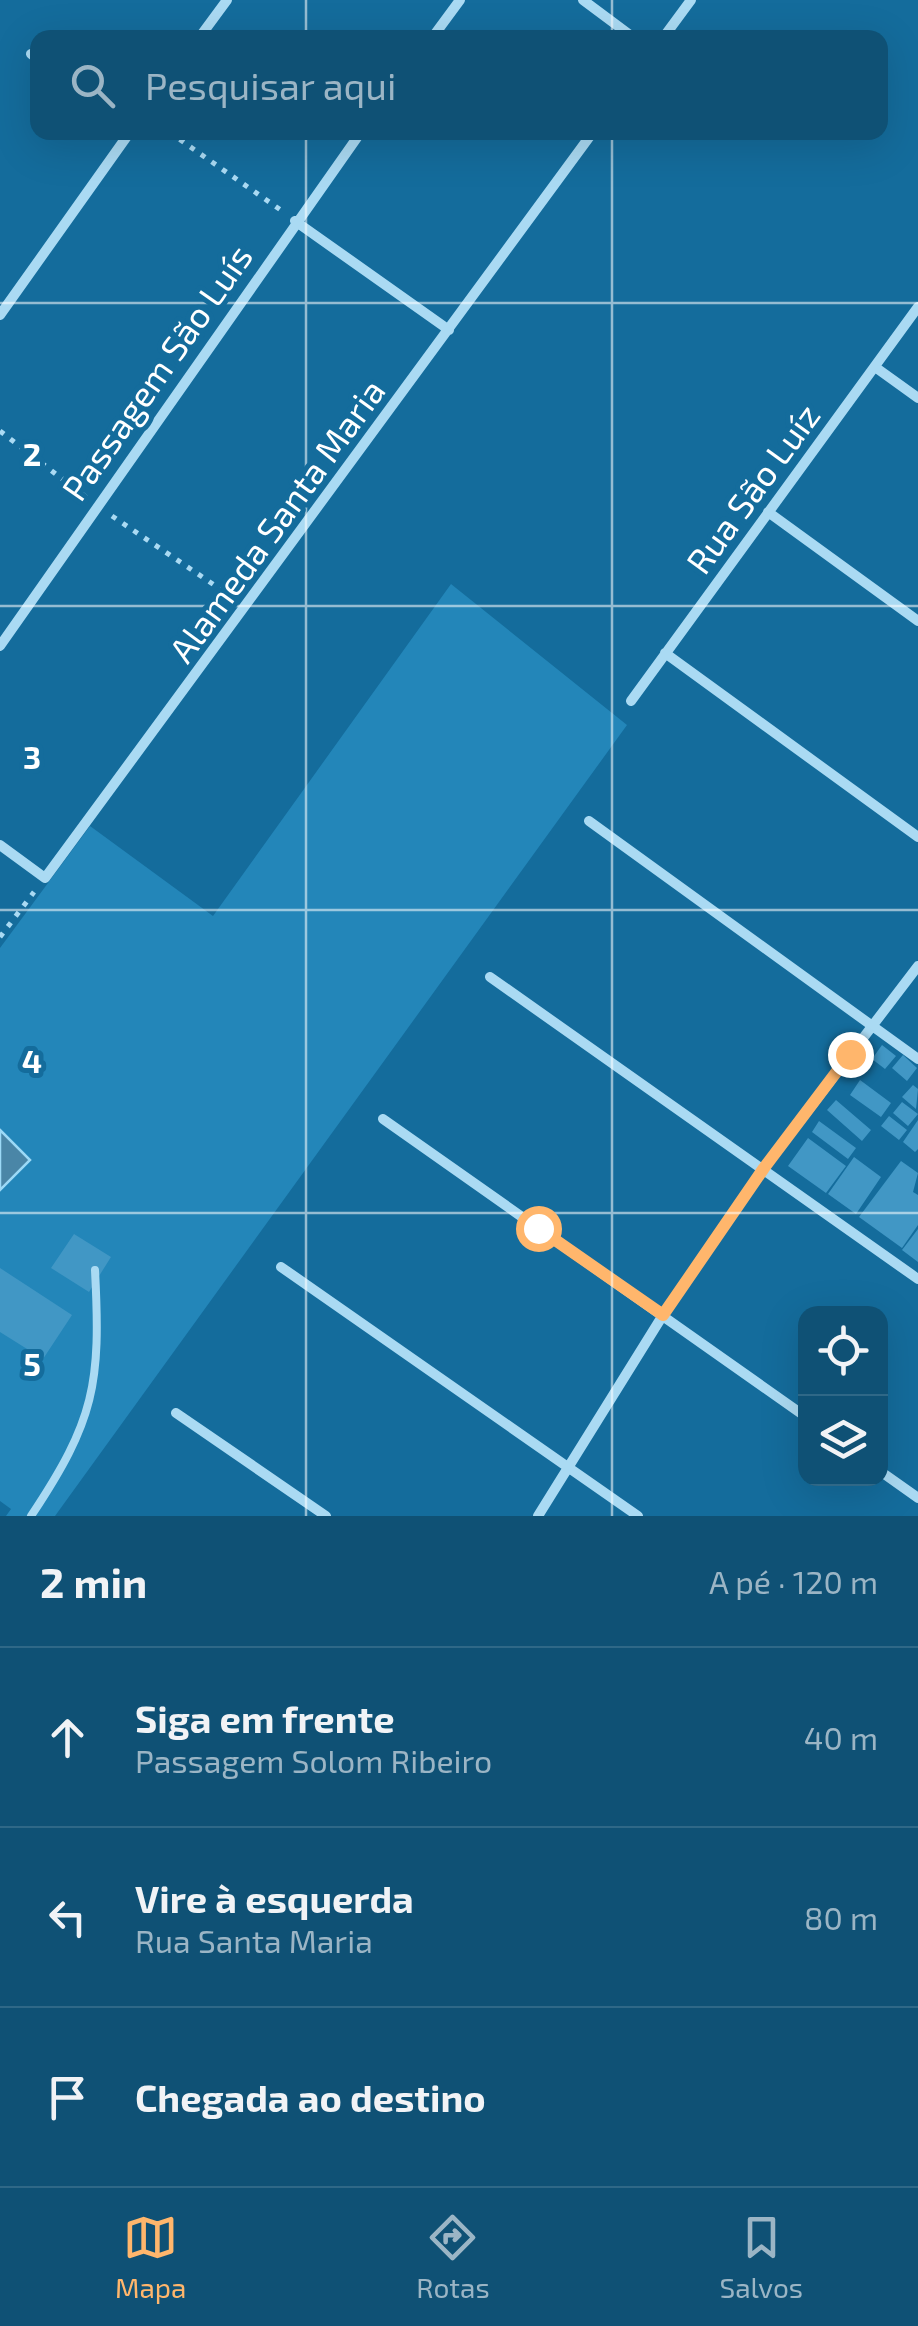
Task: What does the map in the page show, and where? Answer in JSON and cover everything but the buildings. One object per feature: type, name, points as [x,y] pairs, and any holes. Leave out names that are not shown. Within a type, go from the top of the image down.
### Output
[{"type":"street","points":[[205,30],[226,0]]},
{"type":"street","points":[[438,30],[460,0]]},
{"type":"street","points":[[582,0],[623,30]]},
{"type":"street","points":[[669,30],[691,0]]},
{"type":"street","points":[[0,315],[124,140]]},
{"type":"street","name":"Passagem São Luís","points":[[0,646],[355,140]]},
{"type":"street","name":"Alameda Santa Maria","points":[[45,878],[588,140]]},
{"type":"street","points":[[295,221],[450,330]]},
{"type":"street","name":"Rua São Luíz","points":[[631,701],[918,307]]},
{"type":"street","points":[[874,367],[918,398]]},
{"type":"street","points":[[768,512],[918,621]]},
{"type":"street","points":[[665,653],[918,838]]},
{"type":"street","points":[[588,821],[918,1059]]},
{"type":"street","points":[[0,845],[45,878]]},
{"type":"street","points":[[538,1516],[663,1315],[764,1168],[918,966]]},
{"type":"street","points":[[490,977],[918,1279]]},
{"type":"street","points":[[383,1119],[798,1411]]},
{"type":"street","points":[[281,1267],[638,1516]]},
{"type":"street","points":[[176,1412],[326,1516]]},
{"type":"street","points":[[888,1477],[918,1498]]},
{"type":"lane","points":[[30,1516],[73,1450],[94,1394],[98,1338],[95,1270]]},
{"type":"path","points":[[181,140],[295,221]]},
{"type":"path","points":[[0,430],[96,505],[247,607]]},
{"type":"path","points":[[0,937],[45,878]]},
{"type":"shaded area","points":[[451,584],[627,725],[55,1516],[6,1516],[11,1509],[0,1501],[0,948],[90,826],[213,916]]},
{"type":"shaded area","points":[[0,1130],[30,1160],[0,1190]]},
{"type":"route","points":[[538,1228],[663,1315],[764,1168],[850,1054]]}]
